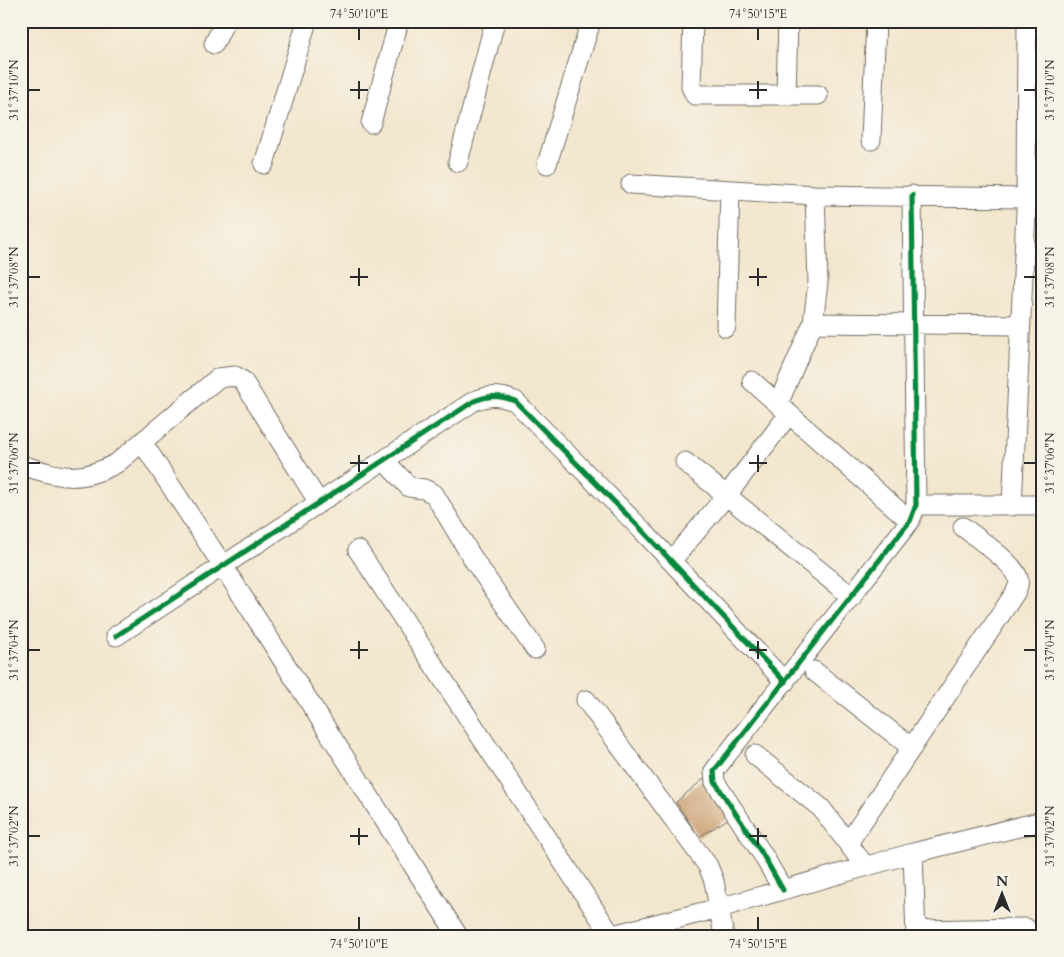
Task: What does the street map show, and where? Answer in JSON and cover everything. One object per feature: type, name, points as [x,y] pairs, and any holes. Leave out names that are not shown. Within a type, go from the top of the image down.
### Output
[{"type":"street","points":[[214,44],[226,21]]},
{"type":"street","points":[[264,164],[307,21]]},
{"type":"street","points":[[371,123],[399,21]]},
{"type":"street","points":[[458,162],[495,21]]},
{"type":"street","points":[[548,164],[591,21]]},
{"type":"street","points":[[693,21],[691,87],[695,95],[818,95]]},
{"type":"street","points":[[786,95],[788,21]]},
{"type":"street","points":[[871,140],[876,21]]},
{"type":"street","points":[[1012,506],[1021,326],[1031,207],[1034,62],[1027,21]]},
{"type":"street","points":[[631,184],[815,195],[912,195],[1031,207]]},
{"type":"street","points":[[726,328],[730,190]]},
{"type":"street","points":[[671,561],[727,495],[784,409],[813,323],[818,282],[815,195]]},
{"type":"street","points":[[783,890],[713,776],[717,765],[852,598],[913,513],[915,323],[912,195]]},
{"type":"street","points":[[813,323],[1021,326]]},
{"type":"street","points":[[21,465],[68,478],[98,473],[117,463],[218,378],[235,376],[243,381],[319,503]]},
{"type":"street","points":[[752,381],[913,513],[1043,505]]},
{"type":"street","points":[[116,636],[474,401],[486,396],[500,395],[515,401],[671,561],[785,682]]},
{"type":"street","points":[[142,442],[458,936]]},
{"type":"street","points":[[384,460],[409,487],[424,489],[434,494],[475,562],[535,649]]},
{"type":"street","points":[[685,462],[852,598]]},
{"type":"street","points":[[848,843],[1015,593],[1019,584],[1018,577],[1010,567],[963,527]]},
{"type":"street","points":[[358,550],[610,936],[719,908],[913,853],[1043,821]]},
{"type":"street","points":[[814,671],[912,748]]},
{"type":"street","points":[[586,700],[708,866],[714,881],[724,936]]},
{"type":"street","points":[[755,755],[821,808],[865,866]]},
{"type":"street","points":[[913,853],[916,933],[1026,928]]},
{"type":"building","points":[[706,777],[736,814],[699,837],[676,802]]},
{"type":"cycle path","points":[[783,890],[763,855],[715,782],[714,771],[910,521],[916,505],[912,195]]},
{"type":"cycle path","points":[[116,636],[474,401],[489,397],[499,397],[515,401],[641,529],[785,682]]}]
